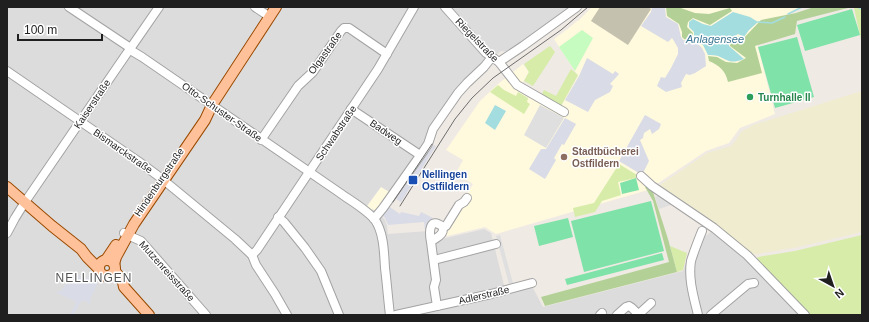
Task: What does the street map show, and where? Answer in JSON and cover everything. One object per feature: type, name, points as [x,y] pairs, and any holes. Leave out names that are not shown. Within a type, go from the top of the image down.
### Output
[{"type":"main road","name":"Hindenburgstraße","points":[[108,266],[126,234],[276,7]]},
{"type":"main road","points":[[7,187],[81,249],[87,251],[108,266],[113,279],[119,285],[124,287],[149,315]]},
{"type":"street","name":"Otto-Schuster-Straße","points":[[69,7],[309,172],[374,219]]},
{"type":"street","name":"Kaiserstraße","points":[[7,233],[25,202],[128,51],[160,7]]},
{"type":"street","points":[[255,7],[270,17]]},
{"type":"street","name":"Schwabstraße","points":[[252,255],[257,250],[378,69],[414,7]]},
{"type":"street","name":"Riegelstraße","points":[[445,7],[486,53],[495,60],[520,86],[564,112]]},
{"type":"street","points":[[390,315],[384,247],[380,231],[374,219],[428,144],[433,129],[458,93],[467,83],[484,67],[523,46],[576,7]]},
{"type":"street","name":"Olgastraße","points":[[261,140],[298,86],[313,72],[344,28],[349,28],[387,54]]},
{"type":"street","name":"Bismarckstraße","points":[[7,71],[163,179],[227,231],[252,255],[287,315]]},
{"type":"street","name":"Badweg","points":[[351,109],[420,155]]},
{"type":"street","points":[[641,176],[652,186],[714,228],[747,255],[805,315]]},
{"type":"street","points":[[436,306],[434,288],[436,280],[431,242],[434,238],[442,234],[443,227],[446,226],[459,205],[467,198]]},
{"type":"street","points":[[278,217],[293,233],[318,266],[327,283],[339,315]]},
{"type":"street","points":[[698,315],[691,284],[691,263],[702,231]]},
{"type":"street","name":"Mutzenreisstraße","points":[[126,234],[141,241],[206,315]]},
{"type":"street","points":[[434,260],[496,244]]},
{"type":"street","name":"Adlerstraße","points":[[396,315],[491,294],[532,283]]},
{"type":"street","points":[[711,315],[748,284],[754,283]]},
{"type":"street","points":[[617,315],[629,306],[639,315],[651,303]]},
{"type":"shaded area","points":[[7,7],[573,7],[510,52],[501,51],[462,84],[378,212],[385,220],[388,234],[428,231],[429,242],[484,229],[491,233],[506,293],[532,286],[543,307],[683,271],[691,248],[713,230],[747,258],[803,315],[7,315]]},
{"type":"shaded area","points":[[592,7],[801,7],[754,31],[775,114],[740,128],[729,143],[706,151],[648,190],[496,234],[485,227],[447,236],[445,228],[473,184],[456,173],[463,160],[446,150],[480,101],[523,64],[529,72],[522,84],[561,106],[578,76],[554,39],[578,21]]},
{"type":"shaded area","points":[[600,7],[648,7],[651,9],[628,45],[591,21]]},
{"type":"shaded area","points":[[652,7],[665,7],[666,17],[678,24],[683,40],[697,43],[705,54],[706,66],[690,75],[686,74],[681,83],[682,87],[666,92],[657,86],[661,77],[665,78],[671,68],[678,54],[678,48],[672,38],[668,42],[641,26],[651,12]]},
{"type":"shaded area","points":[[587,58],[613,74],[615,71],[619,74],[610,84],[613,86],[610,92],[595,100],[588,112],[565,100],[579,76]]},
{"type":"shaded area","points":[[862,91],[862,232],[798,247],[752,255],[657,187],[707,153],[731,146],[741,132],[753,125]]},
{"type":"shaded area","points":[[540,105],[564,118],[546,148],[524,135]]},
{"type":"shaded area","points":[[645,115],[661,124],[659,129],[652,134],[650,129],[644,133],[643,138],[640,140],[649,161],[642,175],[619,161]]},
{"type":"shaded area","points":[[565,118],[576,124],[564,145],[562,144],[554,158],[556,160],[545,179],[529,169],[541,149],[546,149]]},
{"type":"shaded area","name":"Nellingen Ostfildern","points":[[434,145],[436,146],[401,202],[396,199],[428,153]]},
{"type":"shaded area","points":[[381,187],[391,193],[377,211],[367,206]]},
{"type":"shaded area","points":[[660,195],[674,204],[659,209],[655,197]]},
{"type":"shaded area","points":[[388,206],[400,214],[401,212],[419,216],[421,212],[433,218],[425,230],[424,222],[388,225],[382,215]]},
{"type":"shaded area","points":[[500,235],[513,283],[509,284],[496,236]]},
{"type":"shaded area","points":[[76,273],[85,280],[93,273],[100,278],[90,303],[89,304],[84,300],[83,302],[81,301],[74,315],[70,315],[76,302],[55,292],[59,292]]},
{"type":"green space","points":[[666,7],[678,7],[695,13],[709,14],[730,8],[732,11],[710,25],[693,18],[688,22],[687,27],[693,33],[693,41],[682,37],[679,24],[667,16]]},
{"type":"green space","points":[[814,7],[848,8],[797,21],[795,34],[755,46],[762,73],[728,82],[722,69],[709,61],[708,56],[717,57],[726,62],[737,63],[746,58],[730,46],[731,41],[738,36],[743,39],[761,20],[796,13]]},
{"type":"green space","points":[[854,8],[862,8],[862,44]]},
{"type":"green space","points":[[852,9],[860,35],[805,51],[797,25]]},
{"type":"green space","points":[[582,30],[593,38],[575,71],[559,47]]},
{"type":"green space","points":[[797,37],[814,97],[775,108],[758,47]]},
{"type":"green space","points":[[550,46],[555,52],[533,86],[524,81],[529,72],[524,64]]},
{"type":"green space","points":[[571,69],[578,75],[561,106],[542,94],[544,90],[556,96]]},
{"type":"green space","points":[[498,85],[516,96],[518,92],[528,98],[527,102],[530,104],[524,114],[490,92]]},
{"type":"green space","points":[[619,164],[637,175],[636,178],[618,182],[621,195],[602,201],[595,212],[575,217],[573,208],[594,203]]},
{"type":"green space","points":[[636,178],[639,190],[622,194],[620,183]]},
{"type":"green space","points":[[651,186],[677,272],[545,306],[541,297],[669,262],[653,201],[645,187]]},
{"type":"green space","points":[[651,201],[664,251],[584,272],[571,221]]},
{"type":"green space","points":[[568,218],[573,237],[539,246],[534,226]]},
{"type":"green space","points":[[862,235],[862,315],[807,315],[755,260],[758,257],[795,251]]},
{"type":"green space","points":[[670,246],[687,253],[683,270],[677,272]]},
{"type":"green space","points":[[662,253],[664,260],[567,285],[565,279]]},
{"type":"water","name":"Anlagensee","points":[[733,12],[750,17],[758,22],[744,37],[738,34],[729,40],[729,46],[744,59],[733,62],[717,56],[708,55],[703,45],[694,40],[694,32],[689,27],[689,22],[693,19],[711,26]]},
{"type":"water","points":[[495,105],[506,111],[495,130],[485,123]]},
{"type":"waterway","points":[[788,14],[802,7]]},
{"type":"waterway","points":[[857,7],[862,9]]},
{"type":"waterway","points":[[758,22],[772,23],[785,17]]},
{"type":"tram line","points":[[400,206],[455,119],[472,98],[493,78],[561,30],[588,7]]},
{"type":"tram line","points":[[393,202],[432,144]]},
{"type":"place","name":"Turnhalle II","points":[[750,97]]},
{"type":"place","name":"Stadtbücherei Ostfildern","points":[[564,157]]},
{"type":"place","name":"Nellingen Ostfildern","points":[[413,180]]},
{"type":"district","name":"NELLINGEN","points":[[94,278]]}]
